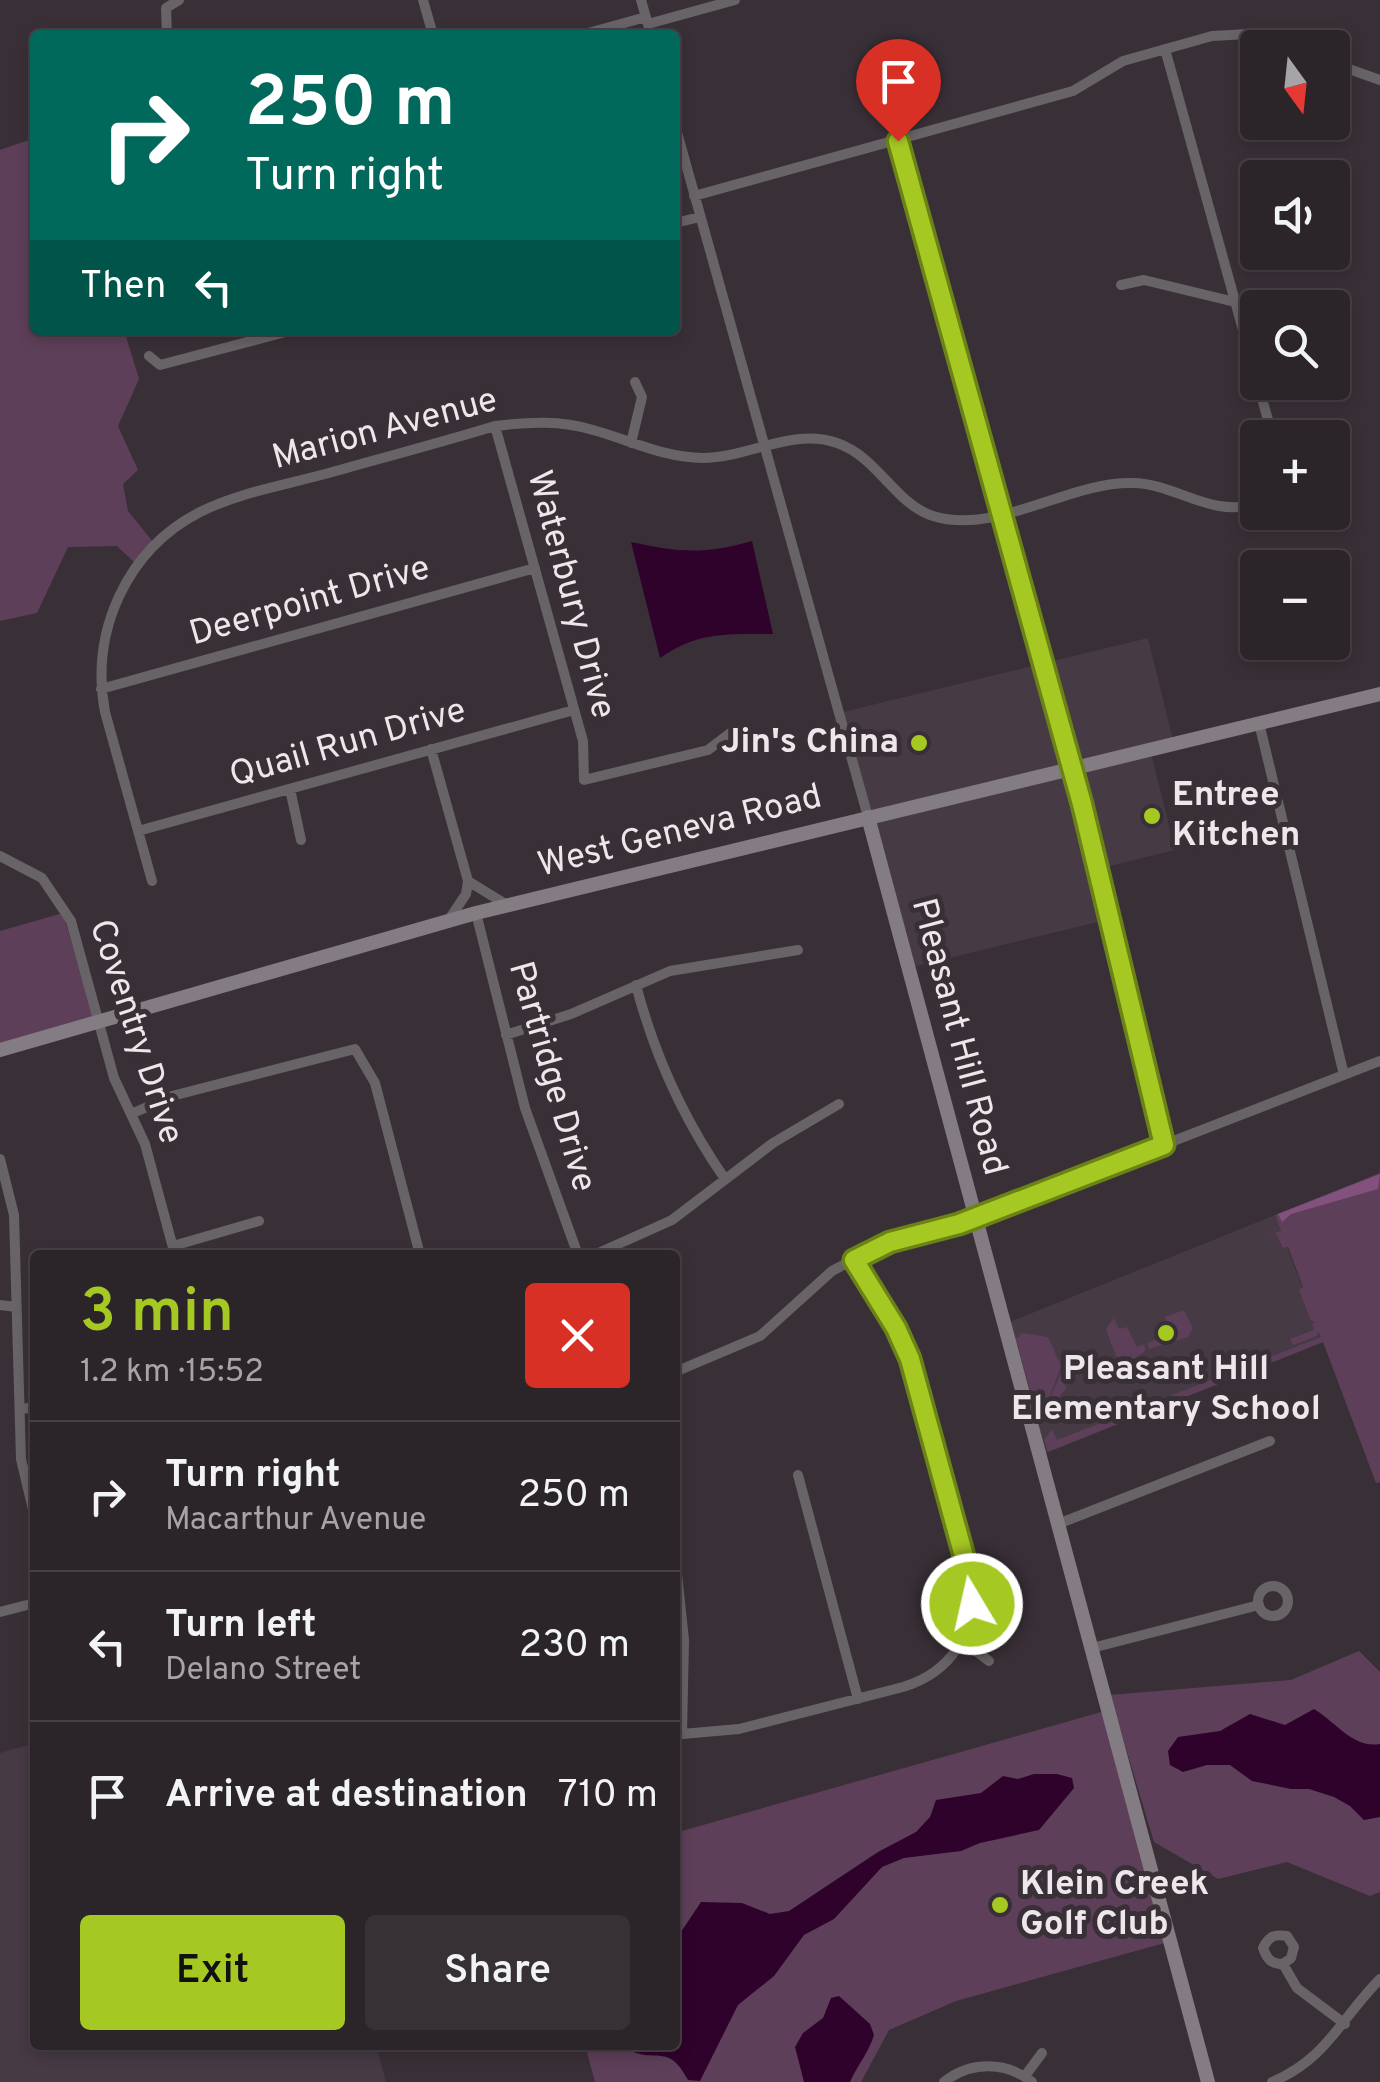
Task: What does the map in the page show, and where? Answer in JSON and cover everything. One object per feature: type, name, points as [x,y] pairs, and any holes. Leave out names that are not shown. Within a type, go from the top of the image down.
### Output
[{"type":"main road","name":"West Geneva Road","points":[[0,1050],[476,913],[1380,694]]},
{"type":"main road","name":"Pleasant Hill Road","points":[[868,817],[1208,2082]]},
{"type":"street","points":[[167,30],[166,8],[180,0]]},
{"type":"street","points":[[423,0],[432,30]]},
{"type":"street","points":[[641,0],[648,26]]},
{"type":"street","points":[[618,30],[648,26],[736,0]]},
{"type":"street","points":[[694,196],[1073,91],[1123,61],[1240,34]]},
{"type":"street","points":[[1166,49],[1267,420]]},
{"type":"street","points":[[1350,69],[1380,80]]},
{"type":"street","points":[[898,141],[1072,769],[1164,1145]]},
{"type":"street","name":"Pleasant Hill Road","points":[[680,144],[868,817]]},
{"type":"street","points":[[680,222],[700,216]]},
{"type":"street","points":[[1121,285],[1144,280],[1235,302]]},
{"type":"street","points":[[149,356],[160,365],[251,336]]},
{"type":"street","points":[[631,442],[642,396],[636,382]]},
{"type":"street","name":"Marion Avenue","points":[[152,881],[100,689],[105,636],[125,582],[158,542],[187,520],[231,500],[495,426],[556,422],[592,429],[674,456],[699,458],[733,456],[799,440],[830,440],[871,462],[899,493],[932,516],[957,519],[1000,514],[1122,483],[1154,485],[1214,507],[1240,507]]},
{"type":"street","name":"Waterbury Drive","points":[[495,426],[582,740],[584,780],[708,750],[733,731]]},
{"type":"street","name":"Deerpoint Drive","points":[[100,689],[535,568]]},
{"type":"street","name":"Quail Run Drive","points":[[138,832],[574,710]]},
{"type":"street","points":[[1259,724],[1344,1075]]},
{"type":"street","points":[[432,750],[468,881],[466,894],[448,921]]},
{"type":"street","points":[[290,789],[302,840]]},
{"type":"street","name":"Coventry Drive","points":[[0,856],[42,878],[71,921],[114,1078],[145,1144],[174,1250]]},
{"type":"street","points":[[468,881],[507,906]]},
{"type":"street","name":"Partridge Drive","points":[[476,913],[538,1147],[576,1250]]},
{"type":"street","points":[[506,1034],[571,1014],[636,984],[697,965],[798,950]]},
{"type":"street","points":[[636,984],[656,1052],[692,1128],[724,1179]]},
{"type":"street","points":[[132,1114],[172,1096],[355,1049],[375,1083],[419,1250]]},
{"type":"street","points":[[680,1370],[760,1336],[818,1282],[890,1242],[959,1224],[1380,1061]]},
{"type":"street","points":[[605,1250],[672,1220],[772,1142],[838,1104]]},
{"type":"street","points":[[0,1159],[14,1215],[22,1467],[30,1498]]},
{"type":"street","points":[[177,1250],[260,1220]]},
{"type":"street","points":[[680,1602],[684,1640],[682,1734],[739,1730],[903,1688],[928,1677],[954,1656],[963,1641],[972,1604],[971,1582],[917,1379],[896,1328],[854,1260]]},
{"type":"street","points":[[0,1305],[16,1307]]},
{"type":"street","points":[[20,1410],[30,1407]]},
{"type":"street","points":[[1058,1524],[1270,1441]]},
{"type":"street","points":[[798,1475],[858,1699]]},
{"type":"street","points":[[0,1612],[30,1604]]},
{"type":"street","points":[[1092,1648],[1259,1605]]},
{"type":"street","points":[[963,1641],[989,1661]]},
{"type":"street","points":[[1283,1964],[1297,1988],[1345,2024]]},
{"type":"street","points":[[1272,2082],[1310,2061],[1380,1979]]},
{"type":"street","points":[[944,2082],[978,2066],[1001,2066],[1028,2079],[1042,2053]]},
{"type":"shaded area","points":[[30,140],[30,335],[126,335],[139,379],[118,426],[138,470],[123,484],[128,511],[153,542],[134,562],[117,546],[68,547],[37,613],[0,621],[0,150]]},
{"type":"shaded area","points":[[752,541],[773,634],[727,634],[701,639],[660,658],[631,542],[691,550]]},
{"type":"shaded area","points":[[1148,638],[1173,740],[868,815],[843,712]]},
{"type":"shaded area","points":[[1151,753],[1175,850],[1094,870],[1106,920],[908,968],[873,820]]},
{"type":"shaded area","points":[[63,913],[93,1017],[0,1045],[0,931]]},
{"type":"shaded area","points":[[1380,1173],[1380,1482],[1376,1483],[1323,1342],[1048,1452],[1044,1440],[1052,1429],[1057,1440],[1321,1337],[1318,1331],[1317,1336],[1293,1345],[1290,1339],[1314,1330],[1312,1324],[1316,1322],[1311,1321],[1299,1290],[1303,1287],[1288,1247],[1283,1248],[1276,1233],[1255,1239],[1281,1231],[1275,1215]]},
{"type":"shaded area","points":[[1380,1174],[1378,1189],[1291,1214],[1282,1222],[1278,1214]]},
{"type":"shaded area","name":"Pleasant Hill Elementary School","points":[[1275,1215],[1323,1342],[1045,1453],[1010,1322]]},
{"type":"shaded area","points":[[1184,1310],[1193,1328],[1188,1337],[1149,1349],[1147,1343],[1172,1334],[1165,1317]]},
{"type":"shaded area","points":[[1114,1318],[1119,1329],[1127,1327],[1137,1347],[1144,1344],[1146,1350],[1138,1357],[1123,1362],[1116,1356],[1106,1329]]},
{"type":"shaded area","points":[[1022,1333],[1048,1337],[1061,1366],[1047,1404],[1064,1367],[1070,1374],[1099,1363],[1103,1375],[1097,1368],[1064,1381],[1066,1389],[1053,1404],[1038,1407],[1016,1339]]},
{"type":"shaded area","points":[[1359,1651],[1380,1672],[1380,1892],[1370,1896],[1287,1862],[1218,1879],[1154,1842],[1110,1695],[1291,1680]]},
{"type":"shaded area","points":[[1314,1709],[1353,1738],[1380,1744],[1380,1817],[1364,1820],[1334,1797],[1309,1789],[1252,1781],[1230,1765],[1207,1765],[1183,1772],[1170,1765],[1168,1751],[1178,1737],[1220,1731],[1250,1714],[1285,1725]]},
{"type":"shaded area","points":[[1105,1711],[1168,1942],[956,2001],[889,2030],[861,2082],[595,2082],[586,2050],[680,2050],[680,1832]]},
{"type":"shaded area","points":[[30,1744],[30,2050],[377,2050],[386,2082],[0,2082],[0,1753]]},
{"type":"shaded area","points":[[1057,1774],[1072,1778],[1074,1788],[1039,1830],[961,1851],[904,1858],[882,1867],[834,1919],[804,1935],[774,1976],[738,2005],[700,2081],[688,2080],[669,2058],[631,2051],[680,2050],[680,1934],[701,1902],[742,1903],[770,1914],[789,1911],[878,1852],[916,1832],[930,1817],[936,1800],[981,1793],[1003,1776],[1018,1779]]},
{"type":"shaded area","points":[[839,1996],[870,2024],[872,2041],[850,2082],[804,2082],[795,2047],[803,2033],[823,2018],[831,1998]]},
{"type":"place","name":"Jin's China","points":[[919,743]]},
{"type":"place","name":"Entree Kitchen","points":[[1152,816]]},
{"type":"place","name":"Pleasant Hill Elementary School","points":[[1166,1333]]},
{"type":"place","name":"Klein Creek Golf Club","points":[[1000,1905]]},
{"type":"route","points":[[898,141],[1082,804],[1164,1145],[959,1224],[890,1242],[854,1260],[904,1343],[917,1379],[971,1582],[972,1604]]}]
